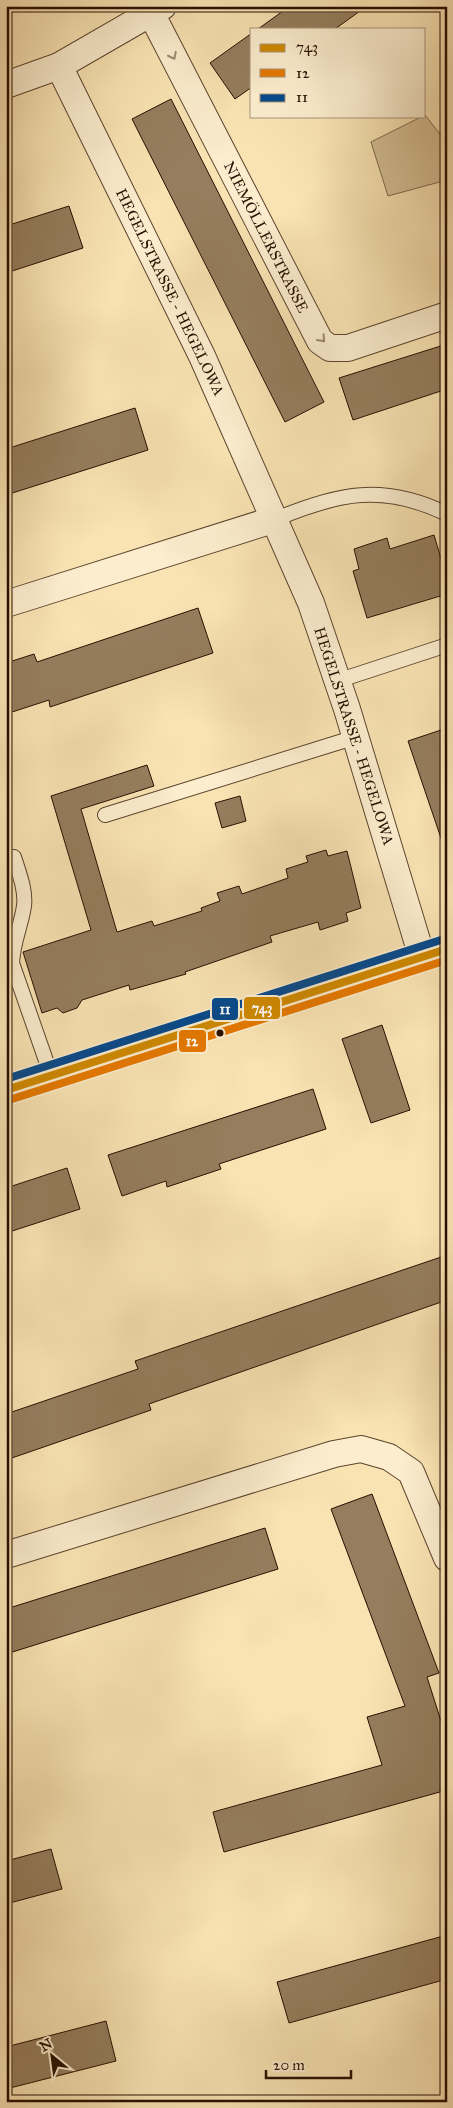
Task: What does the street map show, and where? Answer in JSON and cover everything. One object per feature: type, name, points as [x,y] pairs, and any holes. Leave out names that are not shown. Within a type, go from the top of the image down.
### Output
[{"type":"main road","points":[[6,1090],[434,953]]},
{"type":"street","points":[[6,86],[58,66],[157,10]]},
{"type":"street","name":"NIEMÖLLERSTRASSE","points":[[157,10],[320,341],[330,348],[348,348],[447,315]]},
{"type":"street","name":"HEGELSTRASSE - HEGELOWA","points":[[58,66],[202,356],[276,520],[311,603],[356,737],[434,953]]},
{"type":"street","points":[[6,604],[276,520]]},
{"type":"street","points":[[6,1555],[334,1454],[361,1449],[389,1458],[411,1472],[447,1558]]},
{"type":"lane","points":[[276,520],[316,502],[367,493],[422,502],[447,514]]},
{"type":"lane","points":[[337,681],[441,647]]},
{"type":"lane","points":[[105,815],[356,737]]},
{"type":"lane","points":[[14,858],[22,884],[24,905],[13,944],[12,963],[51,1075]]},
{"type":"shaded area","points":[[426,116],[447,143],[447,180],[388,196],[371,142],[419,118],[426,118]]},
{"type":"building","points":[[290,6],[367,6],[336,28],[259,28]]},
{"type":"building","points":[[250,34],[250,88],[235,99],[210,63]]},
{"type":"building","points":[[171,99],[324,402],[285,422],[132,119]]},
{"type":"building","points":[[69,206],[83,248],[6,273],[6,226]]},
{"type":"building","points":[[447,344],[447,389],[353,420],[339,378]]},
{"type":"building","points":[[135,408],[148,450],[6,495],[6,449]]},
{"type":"building","points":[[434,535],[447,579],[447,594],[367,618],[353,571],[359,569],[354,549],[387,538],[390,549]]},
{"type":"building","points":[[198,608],[213,653],[50,707],[49,700],[6,714],[6,663],[34,654],[37,662]]},
{"type":"building","points":[[447,728],[447,843],[443,844],[408,741]]},
{"type":"building","points":[[147,765],[154,786],[81,809],[117,932],[152,921],[154,926],[202,911],[201,908],[220,901],[217,893],[239,886],[242,894],[288,878],[286,869],[308,862],[306,856],[326,850],[328,856],[347,851],[361,908],[346,913],[348,921],[320,930],[318,922],[270,936],[272,942],[185,972],[186,974],[130,990],[129,985],[82,1000],[77,1008],[63,1013],[57,1008],[42,1013],[23,952],[91,930],[51,796]]},
{"type":"building","points":[[240,796],[246,821],[222,828],[215,803]]},
{"type":"building","points":[[382,1025],[410,1110],[371,1123],[342,1039]]},
{"type":"building","points":[[313,1089],[326,1129],[219,1164],[221,1169],[167,1187],[166,1181],[122,1196],[108,1155]]},
{"type":"building","points":[[67,1168],[80,1209],[6,1233],[6,1188]]},
{"type":"building","points":[[447,1255],[447,1300],[149,1404],[151,1410],[6,1460],[6,1414],[138,1369],[135,1361]]},
{"type":"building","points":[[372,1494],[439,1673],[427,1677],[447,1740],[447,1790],[224,1852],[213,1812],[382,1765],[367,1717],[405,1706],[331,1509]]},
{"type":"building","points":[[265,1528],[278,1569],[6,1654],[6,1609]]},
{"type":"building","points":[[51,1849],[62,1889],[6,1904],[6,1861]]},
{"type":"building","points":[[447,1935],[447,1979],[289,2023],[277,1982]]},
{"type":"building","points":[[106,2021],[116,2061],[6,2089],[6,2047]]},
{"type":"transit line","name":"11","points":[[6,1079],[444,939]]},
{"type":"transit line","name":"743","points":[[6,1090],[447,949]]},
{"type":"transit line","name":"12","points":[[9,1100],[447,960]]}]
